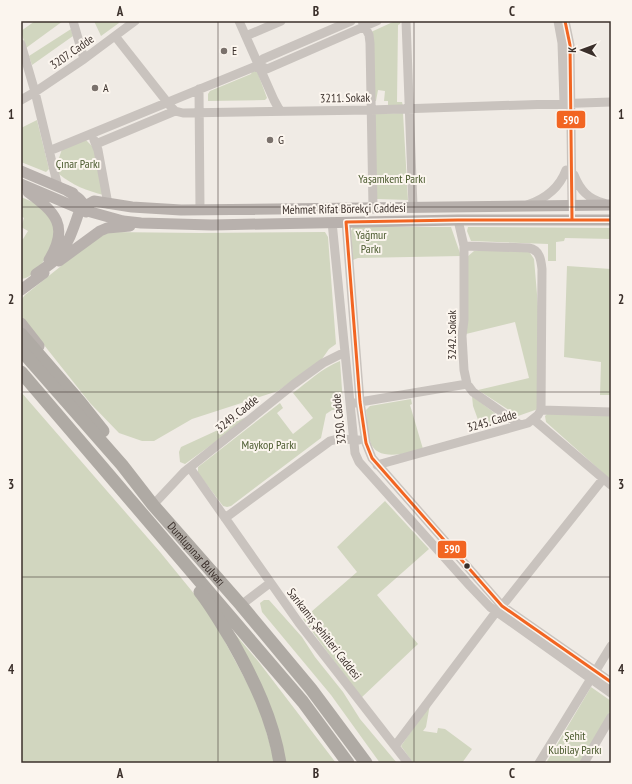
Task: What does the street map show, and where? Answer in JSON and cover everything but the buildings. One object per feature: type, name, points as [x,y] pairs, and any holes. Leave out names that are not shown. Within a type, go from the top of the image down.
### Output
[{"type":"highway","points":[[21,334],[80,402],[116,447],[122,465]]},
{"type":"highway","name":"Dumlupınar Bulvarı","points":[[21,350],[122,465],[153,506],[241,605],[312,689],[366,763]]},
{"type":"highway","name":"Dumlupınar Bulvarı","points":[[21,372],[303,702],[348,763]]},
{"type":"highway","points":[[21,380],[78,445],[110,475]]},
{"type":"highway","points":[[155,529],[178,565],[204,597],[245,665],[262,698],[271,724],[280,763]]},
{"type":"main road","name":"Mehmet Rifat Börekçi Caddesi","points":[[21,171],[62,188],[86,206],[108,204],[151,209],[200,210],[611,205]]},
{"type":"main road","name":"Mehmet Rifat Börekçi Caddesi","points":[[21,186],[86,206],[123,221],[158,224],[212,225],[458,220],[611,220]]},
{"type":"main road","points":[[21,186],[47,207],[58,225],[59,233],[56,247],[48,262],[34,276]]},
{"type":"main road","points":[[57,263],[76,235],[84,218],[86,206]]},
{"type":"main road","points":[[21,282],[26,282],[55,260],[66,246],[86,206]]},
{"type":"main road","points":[[569,206],[569,219]]},
{"type":"main road","points":[[331,208],[332,222]]},
{"type":"main road","points":[[345,208],[346,222]]},
{"type":"main road","points":[[21,290],[94,235],[107,228],[158,224]]},
{"type":"main road","points":[[21,322],[43,352],[52,369]]},
{"type":"street","points":[[74,21],[84,59]]},
{"type":"street","name":"3207. Cadde","points":[[21,100],[84,59],[135,21]]},
{"type":"street","points":[[239,21],[280,111]]},
{"type":"street","points":[[246,36],[281,21]]},
{"type":"street","points":[[49,151],[259,65],[263,59],[351,21]]},
{"type":"street","points":[[259,65],[266,69],[363,24],[377,21]]},
{"type":"street","points":[[406,21],[413,207]]},
{"type":"street","points":[[558,21],[562,43],[567,102],[569,206]]},
{"type":"street","points":[[565,21],[570,45],[567,102]]},
{"type":"street","points":[[363,24],[370,43],[373,207]]},
{"type":"street","points":[[96,144],[175,111],[115,36]]},
{"type":"street","points":[[21,46],[35,92],[49,151],[62,188]]},
{"type":"street","points":[[199,89],[200,210]]},
{"type":"street","name":"3211. Sokak","points":[[175,111],[183,113],[199,113],[371,110],[567,102],[611,102]]},
{"type":"street","points":[[89,135],[96,144],[108,204]]},
{"type":"street","points":[[569,170],[584,193],[597,202],[611,205]]},
{"type":"street","points":[[517,207],[536,202],[554,191],[569,170]]},
{"type":"street","name":"3242. Sokak","points":[[458,220],[464,246],[464,320],[462,336],[464,370],[468,384]]},
{"type":"street","name":"3250. Cadde","points":[[332,222],[355,453],[359,462],[474,590],[593,675],[611,693]]},
{"type":"street","name":"3250. Cadde","points":[[346,222],[360,402],[368,451],[377,465],[499,609]]},
{"type":"street","points":[[464,246],[529,248],[535,250],[538,254],[542,269],[541,410],[611,412]]},
{"type":"street","name":"3249. Cadde","points":[[153,506],[174,482],[190,468],[301,378],[323,363],[345,352]]},
{"type":"street","points":[[350,404],[468,384],[474,392],[520,425]]},
{"type":"street","name":"3245. Cadde","points":[[377,465],[520,425],[533,419],[541,410]]},
{"type":"street","points":[[533,419],[611,485]]},
{"type":"street","points":[[225,518],[330,441],[342,438],[354,441],[365,440]]},
{"type":"street","name":"Sarıkamış Şehitleri Caddesi","points":[[190,468],[299,623],[408,763]]},
{"type":"street","points":[[395,746],[499,609],[603,479]]},
{"type":"street","points":[[241,605],[270,583]]},
{"type":"street","points":[[539,763],[611,646]]},
{"type":"street","name":"3250. Cadde","points":[[593,675],[611,682]]},
{"type":"street","points":[[584,763],[611,717]]},
{"type":"green space","points":[[35,21],[63,21],[26,48],[21,31]]},
{"type":"green space","points":[[94,21],[118,21],[119,23],[101,36]]},
{"type":"green space","points":[[395,21],[401,21],[398,25],[397,102],[402,102],[403,106],[388,106],[388,101],[384,101],[385,91],[378,90],[376,101],[373,101],[371,32]]},
{"type":"green space","points":[[71,29],[73,36],[32,65],[29,56]]},
{"type":"green space","points":[[253,69],[257,71],[267,98],[265,100],[208,101],[208,94],[210,91],[251,74]]},
{"type":"green space","name":"Yaşamkent Parkı","points":[[403,113],[408,200],[377,199],[373,114]]},
{"type":"green space","points":[[37,120],[49,169],[46,172],[21,162],[21,128]]},
{"type":"green space","name":"Çınar Parkı","points":[[85,139],[95,149],[104,195],[80,187],[59,174],[57,164],[62,149]]},
{"type":"green space","points":[[21,197],[44,207],[50,214],[57,239],[42,264],[27,278],[21,279],[21,239],[23,239],[28,231],[21,227],[24,218],[21,216]]},
{"type":"green space","name":"Yağmur Parkı","points":[[353,227],[451,227],[461,256],[358,258],[353,260],[351,231]]},
{"type":"green space","points":[[468,227],[611,228],[611,239],[565,238],[564,241],[556,242],[556,261],[548,261],[548,244],[471,241],[467,231]]},
{"type":"green space","points":[[109,232],[325,232],[328,237],[336,344],[329,349],[322,359],[278,391],[192,419],[154,441],[142,441],[119,433],[90,403],[21,316],[21,300],[25,295],[91,242]]},
{"type":"green space","points":[[528,250],[534,259],[538,306],[538,409],[518,416],[478,390],[529,378],[515,322],[466,334],[467,257],[474,251]]},
{"type":"green space","points":[[567,266],[611,269],[611,395],[600,395],[601,362],[564,357]]},
{"type":"green space","name":"Maykop Parkı","points":[[340,361],[344,418],[342,419],[339,415],[339,410],[332,410],[326,414],[321,438],[231,506],[223,506],[198,473],[198,467],[280,403],[283,408],[277,413],[293,434],[313,418],[293,393],[321,371]]},
{"type":"green space","points":[[21,392],[160,552],[209,612],[259,705],[275,763],[21,763]]},
{"type":"green space","points":[[472,396],[504,420],[481,428],[473,406]]},
{"type":"green space","points":[[411,399],[412,404],[410,405],[423,449],[393,455],[379,452],[373,448],[370,441],[366,410],[370,406]]},
{"type":"green space","points":[[255,413],[185,464],[180,462],[179,452],[181,447]]},
{"type":"green space","points":[[548,413],[611,414],[611,480],[546,422],[545,416]]},
{"type":"green space","points":[[385,501],[429,549],[377,595],[418,644],[361,698],[303,619],[357,572],[337,547]]},
{"type":"green space","points":[[264,600],[269,600],[302,637],[315,657],[343,692],[360,719],[397,763],[380,763],[331,695],[262,612],[260,603]]},
{"type":"green space","points":[[230,628],[258,661],[336,763],[285,763]]},
{"type":"green space","name":"Şehit Kubilay Parkı","points":[[591,687],[611,701],[611,710],[580,763],[546,763]]},
{"type":"green space","points":[[430,704],[426,727],[423,731],[437,733],[438,728],[445,729],[472,749],[462,763],[413,763],[401,746]]},
{"type":"transit line","name":"590","points":[[565,21],[570,45],[572,219]]},
{"type":"transit line","name":"590","points":[[611,220],[346,222],[360,402],[366,443],[372,458],[502,606],[611,682]]},
{"type":"place","name":"E","points":[[224,51]]},
{"type":"place","name":"A","points":[[95,88]]},
{"type":"place","name":"G","points":[[270,140]]}]
